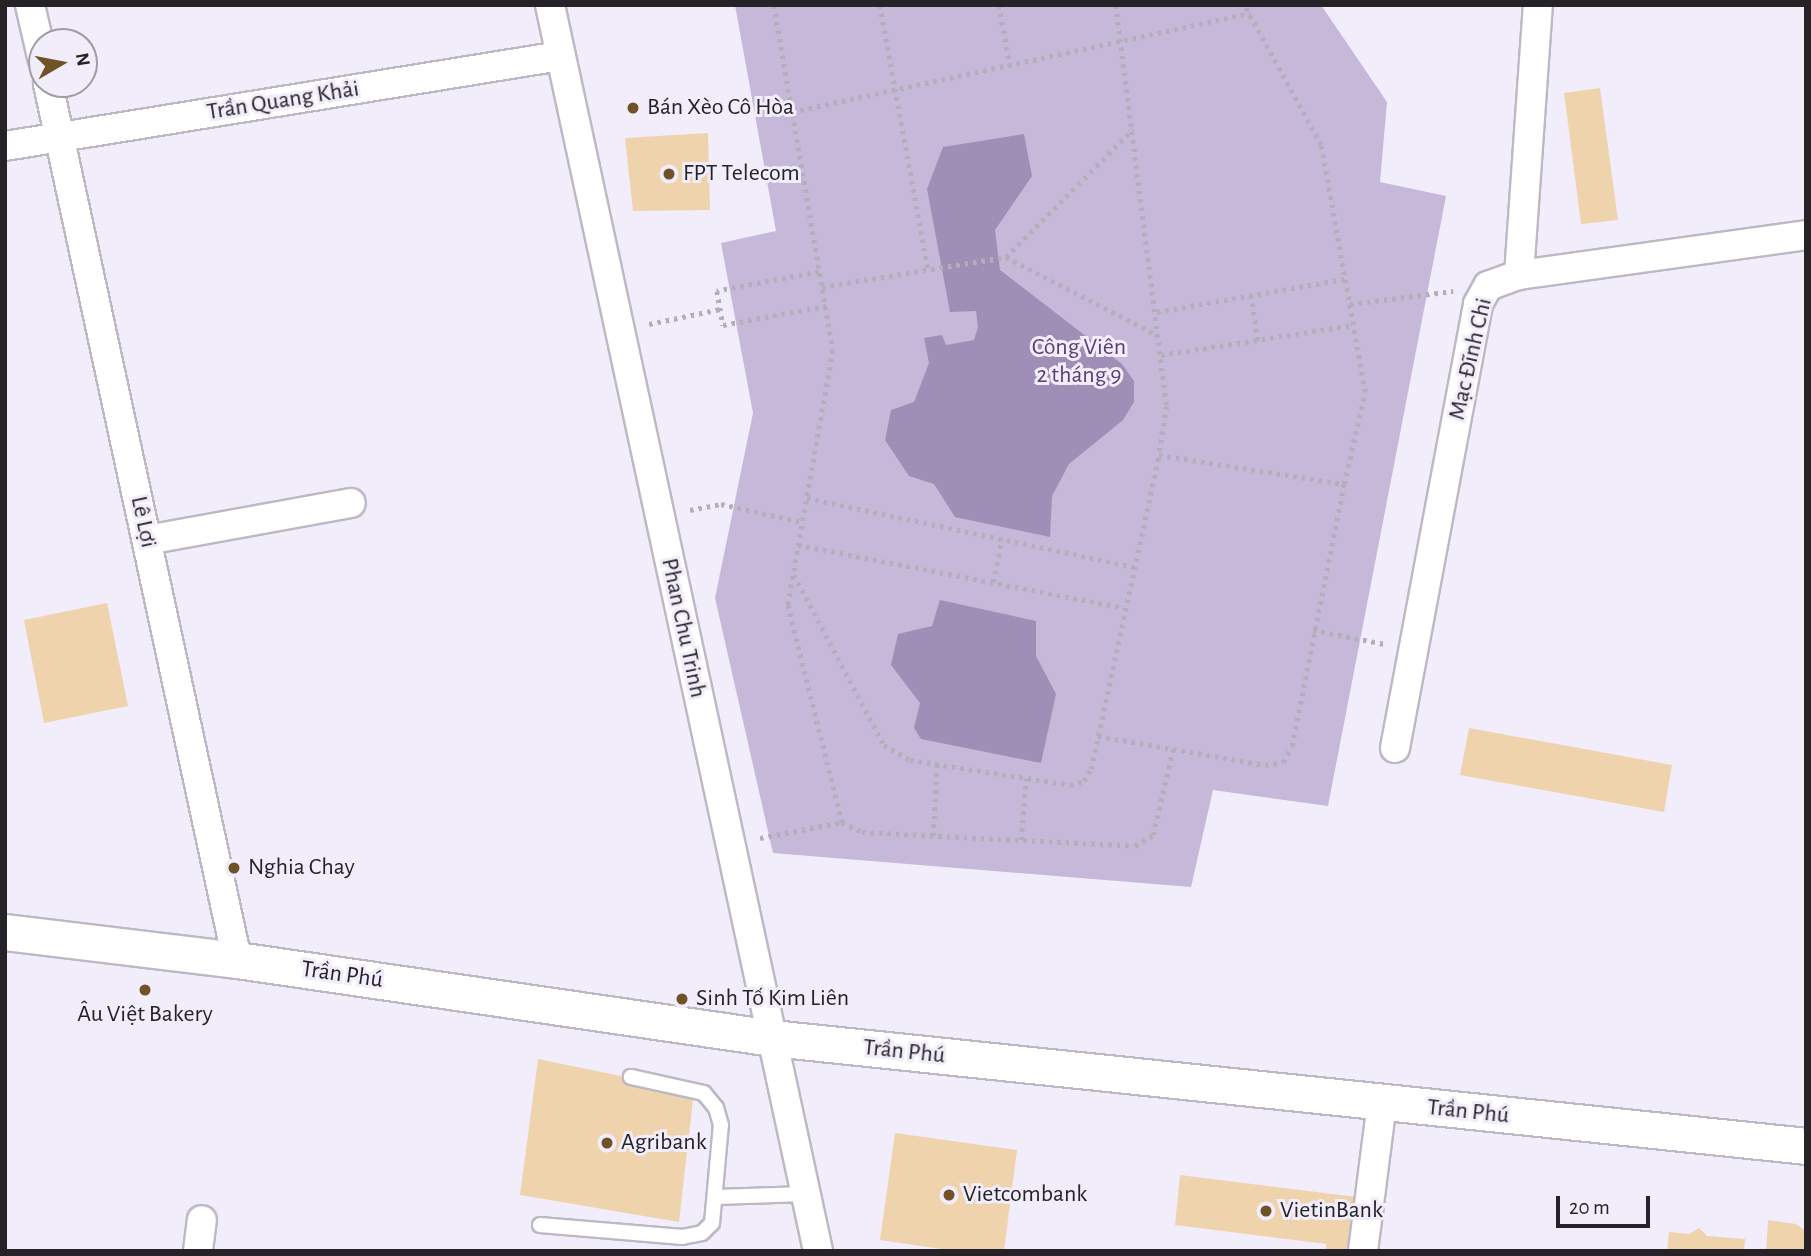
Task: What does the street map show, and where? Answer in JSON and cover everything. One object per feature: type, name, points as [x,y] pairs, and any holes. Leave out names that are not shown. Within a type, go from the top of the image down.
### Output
[{"type":"street","points":[[30,5],[35,28]]},
{"type":"street","name":"Phan Chu Trinh","points":[[550,5],[818,1251]]},
{"type":"street","points":[[1519,275],[1538,5]]},
{"type":"street","name":"Trần Quang Khải","points":[[5,146],[560,56]]},
{"type":"street","name":"Lê Lợi","points":[[51,98],[237,960]]},
{"type":"street","name":"Mạc Đĩnh Chi","points":[[1395,748],[1478,304],[1488,286],[1519,275],[1806,235]]},
{"type":"street","points":[[147,540],[351,503]]},
{"type":"street","name":"Trần Phú","points":[[5,932],[237,960],[772,1038],[1806,1146]]},
{"type":"street","points":[[1363,1251],[1382,1103]]},
{"type":"street","points":[[198,1251],[202,1220]]},
{"type":"lane","points":[[540,1225],[682,1237],[702,1233],[712,1223],[721,1125],[716,1108],[704,1093],[631,1077]]},
{"type":"lane","points":[[716,1197],[806,1194]]},
{"type":"path","points":[[774,5],[833,350],[788,605],[842,822]]},
{"type":"path","points":[[880,5],[928,270]]},
{"type":"path","points":[[999,5],[1010,65]]},
{"type":"path","points":[[793,573],[884,746],[910,760],[937,765],[1070,785],[1084,781],[1098,736],[1159,455],[1167,406],[1123,41],[1116,5]]},
{"type":"path","points":[[1098,736],[1265,765],[1283,762],[1292,746],[1313,630],[1366,391],[1321,145],[1244,5]]},
{"type":"path","points":[[792,111],[1250,13]]},
{"type":"path","points":[[822,287],[1006,257],[1133,129]]},
{"type":"path","points":[[1006,257],[1159,336]]},
{"type":"path","points":[[820,272],[717,291],[723,325],[825,306]]},
{"type":"path","points":[[1157,312],[1345,279]]},
{"type":"path","points":[[1350,304],[1446,292]]},
{"type":"path","points":[[1251,295],[1258,340]]},
{"type":"path","points":[[619,330],[720,309]]},
{"type":"path","points":[[1161,355],[1353,325]]},
{"type":"path","points":[[1159,455],[1344,484]]},
{"type":"path","points":[[807,498],[1134,567]]},
{"type":"path","points":[[659,517],[721,504],[802,522]]},
{"type":"path","points":[[993,582],[1002,539]]},
{"type":"path","points":[[797,545],[1124,608]]},
{"type":"path","points":[[1313,630],[1379,642]]},
{"type":"path","points":[[729,844],[842,822],[863,832],[1135,846],[1153,835],[1173,750]]},
{"type":"path","points":[[933,836],[937,765]]},
{"type":"path","points":[[1021,841],[1026,778]]},
{"type":"green space","name":"Công Viên 2 tháng 9","points":[[735,5],[1321,5],[1387,102],[1380,182],[1446,196],[1328,806],[1213,790],[1191,887],[773,853],[715,598],[753,413],[721,243],[776,231]]},
{"type":"shaded area","points":[[1024,134],[1032,176],[995,230],[1000,270],[1122,364],[1134,381],[1134,402],[1123,420],[1069,464],[1052,496],[1050,537],[955,517],[934,484],[909,476],[885,440],[891,410],[914,402],[929,363],[924,338],[942,335],[946,345],[974,340],[978,327],[976,311],[950,312],[927,189],[943,147]]},
{"type":"shaded area","points":[[940,600],[1036,621],[1036,656],[1056,694],[1041,763],[921,739],[914,728],[920,703],[891,665],[898,634],[932,626]]},
{"type":"building","points":[[1600,88],[1618,220],[1581,224],[1564,93]]},
{"type":"building","name":"FPT Telecom","points":[[708,133],[710,210],[633,211],[625,138]]},
{"type":"building","points":[[107,603],[128,706],[44,723],[24,620]]},
{"type":"building","points":[[1469,728],[1672,765],[1664,812],[1460,775]]},
{"type":"building","name":"Agribank","points":[[538,1059],[694,1091],[679,1222],[520,1195]]},
{"type":"building","name":"Vietcombank","points":[[895,1133],[1017,1150],[1004,1251],[955,1251],[880,1240]]},
{"type":"building","name":"VietinBank","points":[[1180,1175],[1357,1197],[1351,1251],[1326,1251],[1326,1244],[1175,1225]]},
{"type":"building","points":[[1768,1220],[1796,1224],[1806,1231],[1806,1251],[1766,1251]]},
{"type":"building","points":[[1699,1228],[1707,1236],[1745,1239],[1744,1251],[1667,1251],[1669,1232],[1689,1234]]},
{"type":"place","name":"Bán Xèo Cô Hòa","points":[[633,108]]},
{"type":"place","name":"FPT Telecom","points":[[669,174]]},
{"type":"place","name":"Nghia Chay","points":[[234,868]]},
{"type":"place","name":"Âu Việt Bakery","points":[[145,990]]},
{"type":"place","name":"Sinh Tố Kim Liên","points":[[682,999]]},
{"type":"place","name":"Agribank","points":[[607,1143]]},
{"type":"place","name":"Vietcombank","points":[[949,1195]]},
{"type":"place","name":"VietinBank","points":[[1266,1211]]}]
